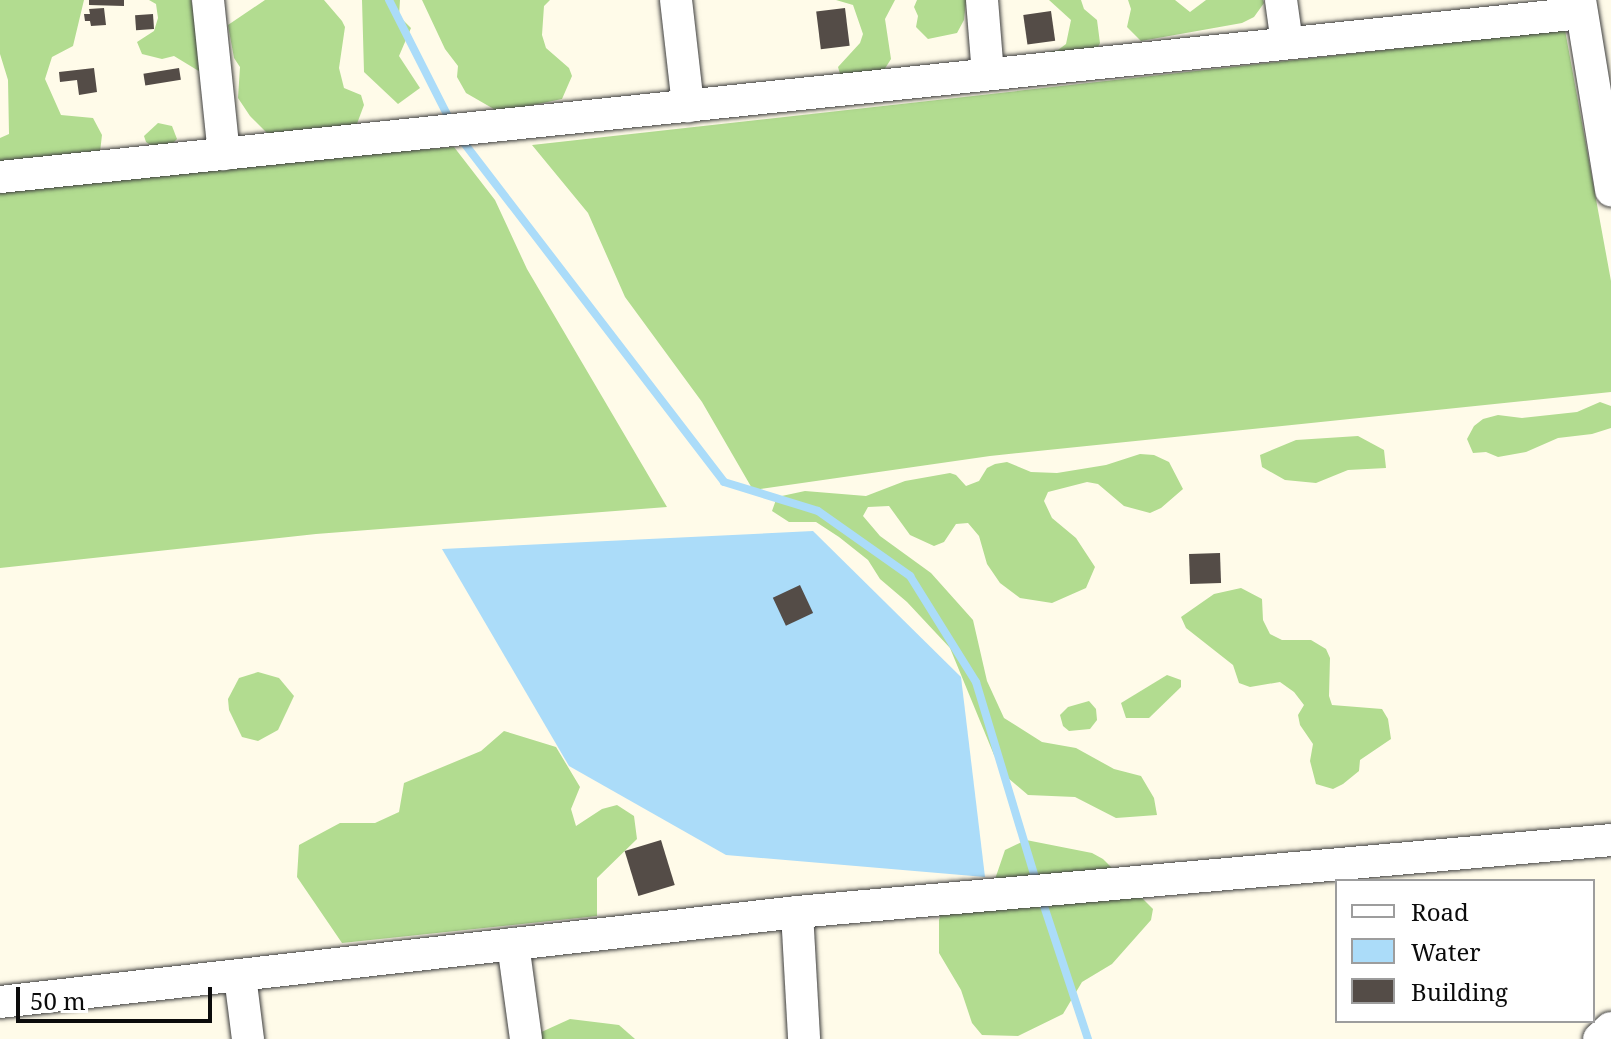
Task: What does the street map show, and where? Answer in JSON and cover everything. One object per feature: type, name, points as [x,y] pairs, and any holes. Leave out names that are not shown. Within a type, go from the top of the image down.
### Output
[{"type":"street","points":[[208,0],[224,154]]},
{"type":"street","points":[[676,0],[688,106]]},
{"type":"street","points":[[982,0],[988,74]]},
{"type":"street","points":[[1281,0],[1287,43]]},
{"type":"street","points":[[0,177],[1287,43],[1581,6],[1609,170]]},
{"type":"street","points":[[0,1002],[797,912],[1611,840]]},
{"type":"street","points":[[797,912],[804,1039]]},
{"type":"street","points":[[513,944],[526,1039]]},
{"type":"street","points":[[240,976],[248,1039]]},
{"type":"street","points":[[1599,1039],[1611,1028]]},
{"type":"green space","points":[[0,0],[84,0],[73,46],[52,57],[45,79],[61,115],[93,118],[102,135],[100,152],[0,167],[0,138],[9,134],[8,80],[0,54]]},
{"type":"green space","points":[[149,0],[191,0],[207,67],[202,73],[174,56],[162,59],[142,54],[137,42],[154,31],[158,18],[156,4]]},
{"type":"green space","points":[[265,0],[324,0],[342,21],[345,27],[339,68],[344,88],[361,95],[364,105],[355,129],[270,136],[250,116],[238,98],[240,67],[234,58],[228,25]]},
{"type":"green space","points":[[362,0],[400,0],[399,16],[411,28],[399,56],[420,88],[398,104],[364,72]]},
{"type":"green space","points":[[422,0],[550,0],[544,6],[542,35],[546,48],[569,68],[572,76],[562,99],[499,112],[466,93],[457,77],[458,66],[445,49]]},
{"type":"green space","points":[[836,0],[895,0],[885,19],[891,59],[879,78],[842,81],[838,67],[860,43],[863,34],[853,5]]},
{"type":"green space","points":[[917,0],[966,0],[964,20],[957,33],[928,39],[916,27],[918,16],[914,7]]},
{"type":"green space","points":[[1049,0],[1081,0],[1084,9],[1097,20],[1100,43],[1092,59],[1044,53],[1058,50],[1066,44],[1071,20]]},
{"type":"green space","points":[[1128,0],[1175,0],[1190,12],[1206,0],[1263,0],[1264,3],[1254,17],[1242,23],[1141,41],[1127,27],[1131,9]]},
{"type":"green space","points":[[1565,30],[1611,281],[1611,392],[990,456],[753,490],[702,402],[625,297],[588,213],[532,145]]},
{"type":"green space","points":[[158,123],[172,126],[177,139],[173,143],[152,146],[146,142],[144,136]]},
{"type":"green space","points":[[454,147],[495,200],[527,269],[667,507],[316,534],[0,568],[0,184]]},
{"type":"green space","points":[[1600,402],[1611,406],[1611,428],[1592,434],[1558,438],[1526,452],[1498,457],[1486,452],[1473,453],[1467,439],[1474,426],[1483,419],[1498,415],[1522,418],[1577,412]]},
{"type":"green space","points":[[1358,436],[1384,450],[1386,468],[1348,470],[1316,483],[1285,480],[1262,467],[1260,455],[1296,440]]},
{"type":"green space","points":[[1140,454],[1154,455],[1169,462],[1183,489],[1161,508],[1150,513],[1124,506],[1098,484],[1087,482],[1048,492],[1044,501],[1052,518],[1076,538],[1095,567],[1086,588],[1052,603],[1020,598],[1000,583],[987,564],[979,536],[968,523],[956,524],[944,542],[934,546],[910,535],[889,506],[868,507],[863,516],[880,536],[931,573],[973,620],[987,681],[1004,718],[1042,742],[1076,748],[1114,769],[1141,776],[1154,798],[1157,815],[1116,818],[1075,797],[1028,795],[1008,778],[994,755],[950,648],[907,602],[880,579],[868,560],[839,537],[816,522],[789,522],[772,511],[777,497],[805,491],[866,496],[905,481],[950,473],[966,486],[979,481],[987,468],[995,464],[1007,462],[1031,472],[1057,473],[1106,465]]},
{"type":"green space","points":[[1241,588],[1262,599],[1263,620],[1270,634],[1282,640],[1311,640],[1326,649],[1330,658],[1329,696],[1332,705],[1382,709],[1388,719],[1391,739],[1360,760],[1359,771],[1333,789],[1316,784],[1310,761],[1313,744],[1300,725],[1298,715],[1304,705],[1294,692],[1280,682],[1250,687],[1239,683],[1233,665],[1186,628],[1181,617],[1214,594]]},
{"type":"green space","points":[[258,672],[279,678],[294,696],[278,730],[258,741],[242,737],[229,710],[228,699],[239,678]]},
{"type":"green space","points":[[1167,675],[1181,680],[1181,687],[1149,718],[1126,718],[1121,703]]},
{"type":"green space","points":[[1089,701],[1096,709],[1097,720],[1090,729],[1069,731],[1063,726],[1060,715],[1068,707]]},
{"type":"green space","points":[[504,731],[556,747],[580,787],[571,809],[576,826],[602,809],[617,805],[634,816],[637,839],[597,878],[597,916],[342,943],[297,877],[299,845],[340,823],[375,823],[399,812],[404,783],[481,751]]},
{"type":"green space","points":[[1026,840],[1092,853],[1103,859],[1153,909],[1151,920],[1112,964],[1082,982],[1063,1014],[1018,1036],[982,1035],[972,1023],[961,990],[939,953],[939,920],[943,906],[993,885],[1005,850]]},
{"type":"green space","points":[[570,1019],[619,1025],[635,1039],[526,1039]]},
{"type":"water","points":[[813,531],[961,677],[985,877],[726,855],[569,766],[442,549]]},
{"type":"building","points":[[89,0],[124,0],[124,6],[89,5]]},
{"type":"building","points":[[104,8],[106,25],[91,26],[90,21],[85,21],[84,14],[90,14],[89,9]]},
{"type":"building","points":[[845,8],[850,46],[821,49],[816,12]]},
{"type":"building","points":[[1051,11],[1055,41],[1027,45],[1023,15]]},
{"type":"building","points":[[153,14],[154,29],[136,30],[135,15]]},
{"type":"building","points":[[94,68],[97,92],[79,95],[77,80],[60,82],[59,72]]},
{"type":"building","points":[[179,68],[181,80],[145,85],[143,74]]},
{"type":"building","points":[[1220,553],[1221,583],[1190,584],[1189,554]]},
{"type":"building","points":[[800,585],[813,613],[786,626],[773,598]]},
{"type":"building","points":[[661,840],[675,885],[638,896],[625,851]]},
{"type":"waterway","points":[[389,0],[452,124]]},
{"type":"waterway","points":[[461,139],[724,482],[818,511],[910,576],[976,682],[1037,884]]},
{"type":"waterway","points":[[1041,897],[1088,1039]]}]
